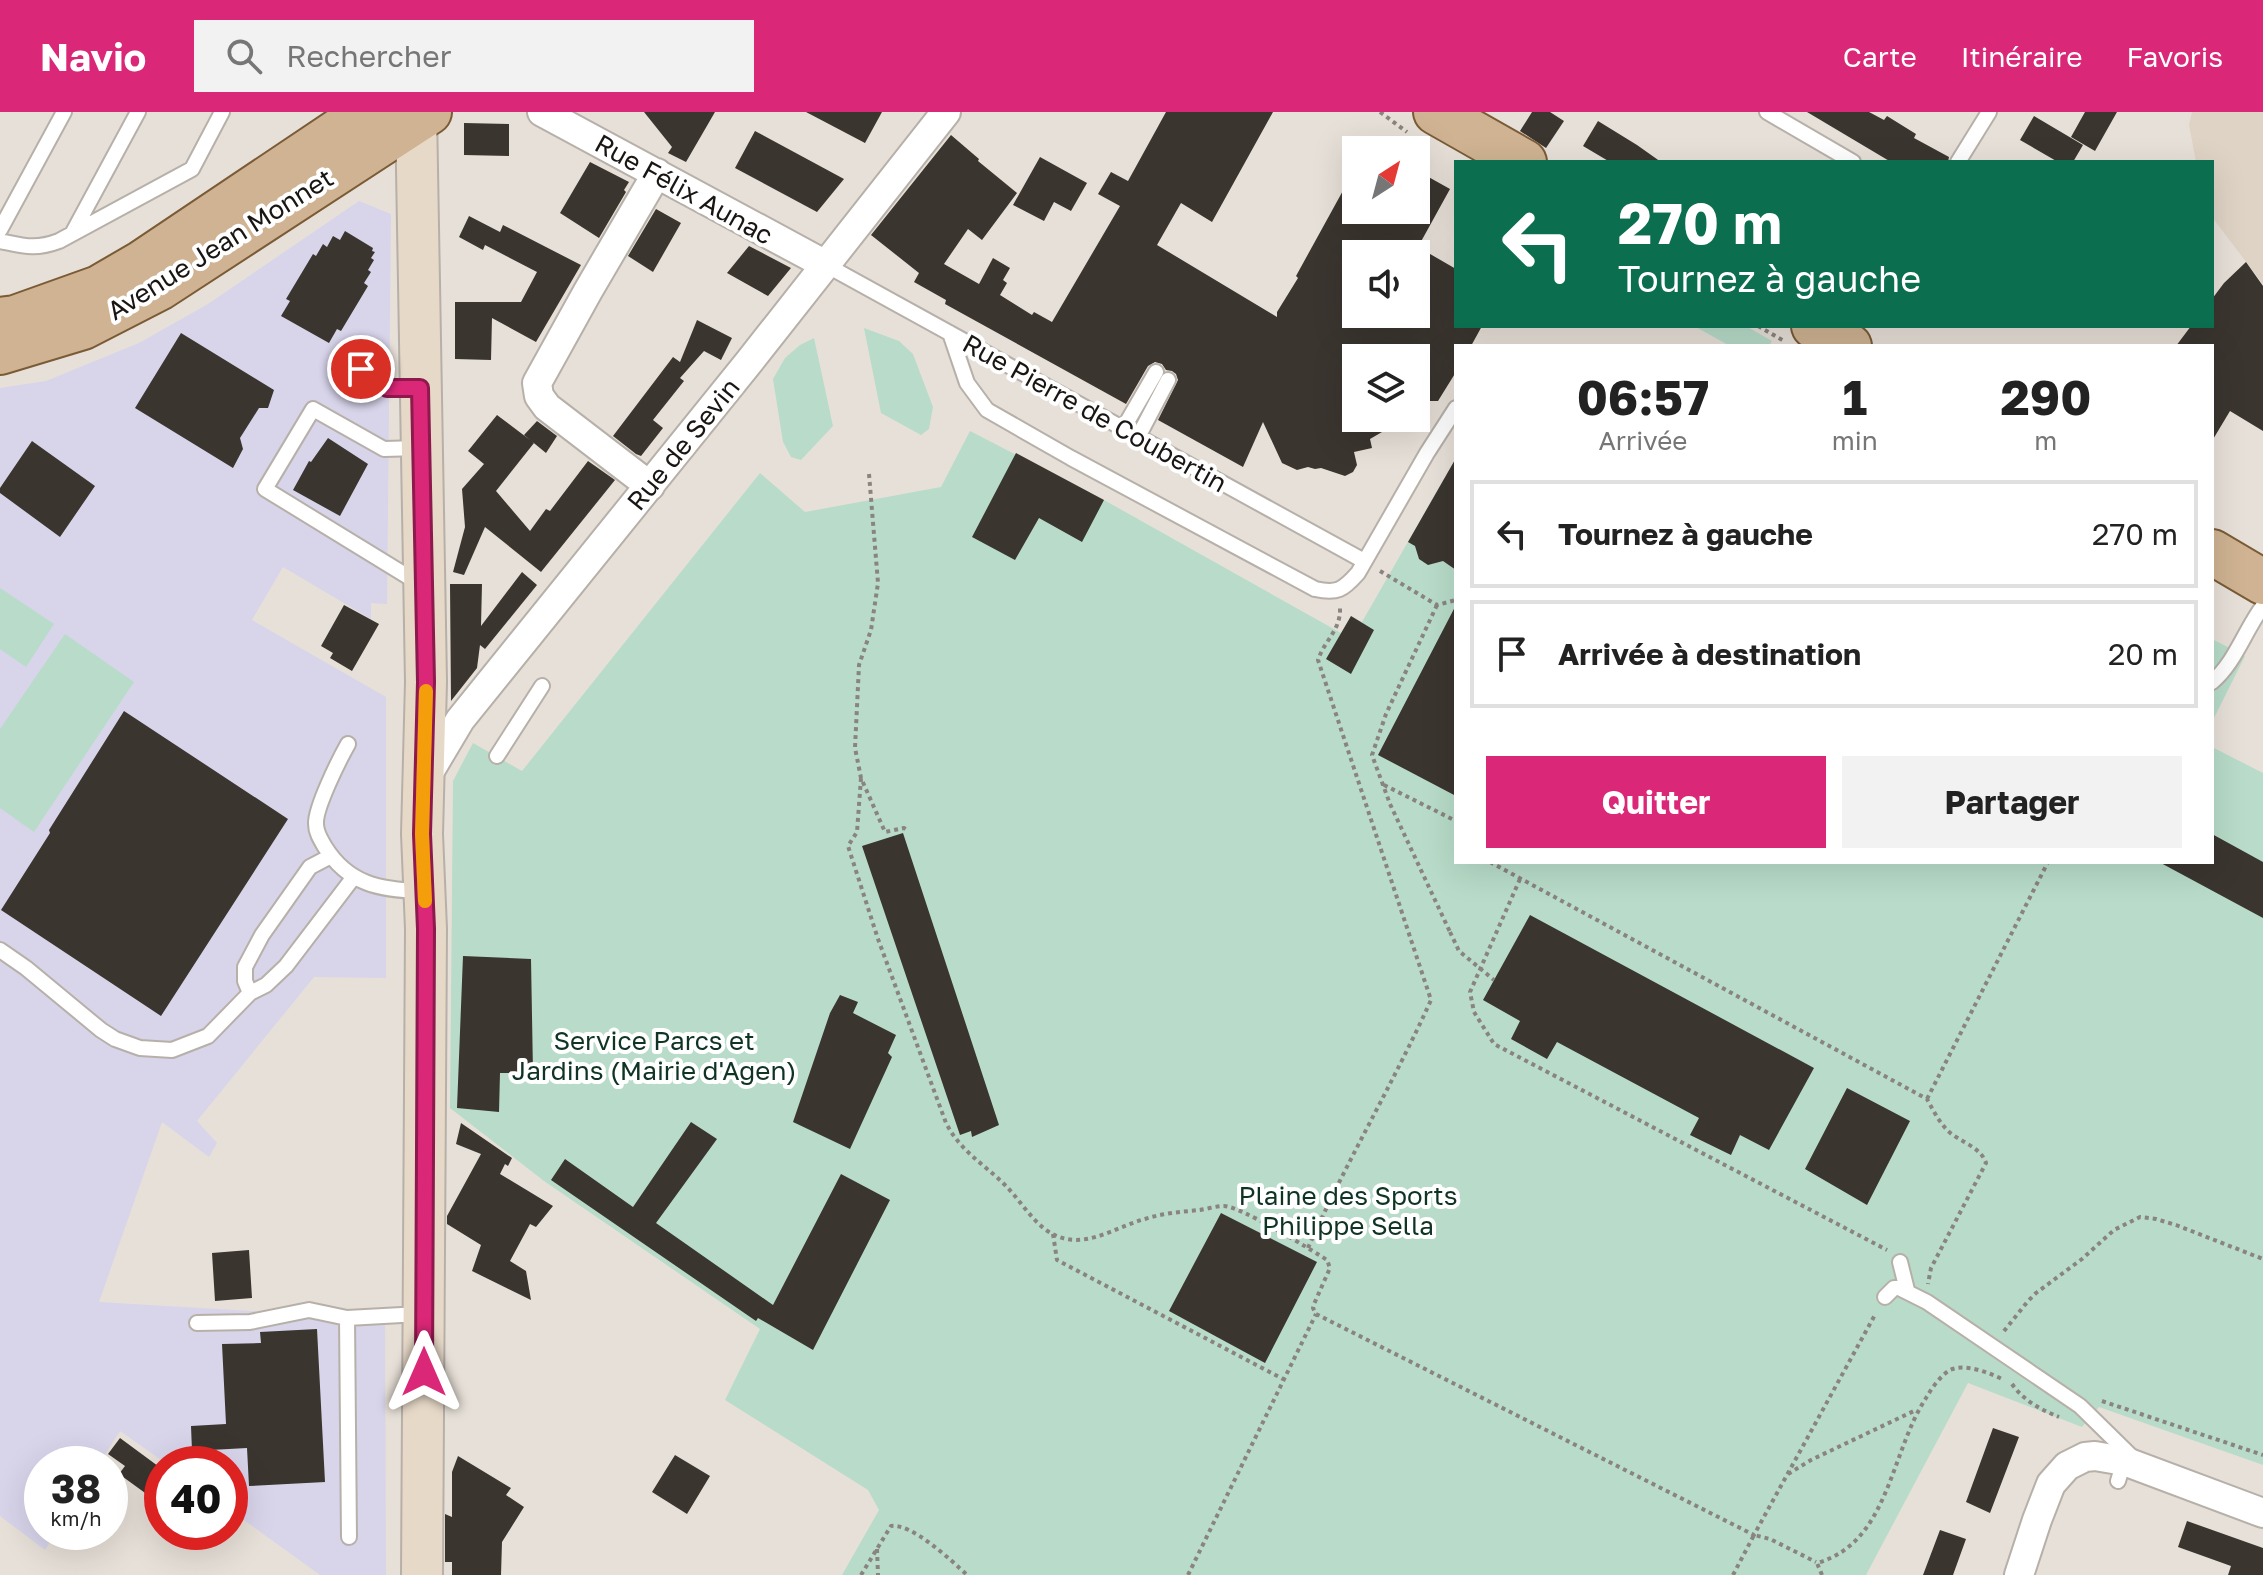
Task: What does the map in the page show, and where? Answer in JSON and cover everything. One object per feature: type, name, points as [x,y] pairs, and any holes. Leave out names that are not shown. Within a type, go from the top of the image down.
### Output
[{"type":"main road","name":"Avenue Jean Monnet","points":[[0,320],[15,318],[99,288],[142,263],[367,112]]},
{"type":"main road","points":[[1436,112],[1520,160]]},
{"type":"main road","name":"Avenue Jean Monnet","points":[[0,352],[83,327],[159,288],[420,115]]},
{"type":"main road","points":[[1818,328],[1846,344]]},
{"type":"main road","points":[[2214,553],[2263,582]]},
{"type":"street","name":"Rue Félix Aunac","points":[[542,112],[826,265]]},
{"type":"street","name":"Rue de Sevin","points":[[424,779],[460,720],[946,112]]},
{"type":"street","points":[[420,115],[420,388],[426,682],[422,834],[426,929],[422,1575]]},
{"type":"street","points":[[650,486],[547,407],[539,396],[537,383],[657,173]]},
{"type":"street","points":[[2019,1575],[2051,1484],[2067,1466],[2085,1457],[2095,1456],[2263,1513]]},
{"type":"lane","points":[[0,230],[64,112]]},
{"type":"lane","points":[[72,234],[138,112]]},
{"type":"lane","points":[[0,241],[31,248],[43,247],[192,169],[222,112]]},
{"type":"lane","points":[[1767,112],[1850,160]]},
{"type":"lane","points":[[1959,160],[1989,112]]},
{"type":"lane","name":"Rue Pierre de Coubertin","points":[[826,265],[1364,561]]},
{"type":"lane","points":[[950,333],[967,383],[987,410],[1315,589],[1330,592],[1348,584],[1358,573],[1454,411]]},
{"type":"lane","points":[[361,369],[387,388],[420,388]]},
{"type":"lane","points":[[1123,429],[1162,376],[1138,437]]},
{"type":"lane","points":[[421,448],[384,449],[313,409],[265,489],[424,586]]},
{"type":"lane","points":[[2214,680],[2231,659],[2263,606]]},
{"type":"lane","points":[[497,756],[542,686]]},
{"type":"lane","points":[[348,744],[333,772],[315,821],[320,838],[331,856],[353,878],[394,890],[424,891]]},
{"type":"lane","points":[[250,993],[245,981],[245,967],[262,935],[310,867],[331,856]]},
{"type":"lane","points":[[0,950],[115,1039],[140,1048],[172,1050],[208,1036],[250,993],[266,985],[286,966],[353,878]]},
{"type":"lane","points":[[1900,1262],[1907,1290]]},
{"type":"lane","points":[[1885,1297],[1894,1288],[1907,1290],[2080,1406],[2128,1469]]},
{"type":"lane","points":[[197,1323],[250,1322],[309,1310],[347,1318],[424,1314]]},
{"type":"lane","points":[[347,1318],[349,1537]]},
{"type":"path","points":[[1761,328],[1789,344]]},
{"type":"path","points":[[869,474],[878,583],[871,630],[859,665],[855,748],[861,778],[885,832],[907,830]]},
{"type":"path","points":[[1364,561],[1437,605],[1454,601]]},
{"type":"path","points":[[1308,1248],[1431,1000],[1318,660],[1339,621],[1341,610],[1330,592]]},
{"type":"path","points":[[1437,605],[1372,755],[1382,784],[1459,951],[1494,980]]},
{"type":"path","points":[[861,778],[857,832],[848,846],[878,939],[946,1123],[955,1139],[1006,1185],[1032,1216],[1053,1234],[1080,1241],[1147,1218],[1227,1206],[1308,1248],[1330,1263],[1313,1308],[1316,1314],[1754,1535],[1770,1539],[1817,1563],[1822,1575]]},
{"type":"path","points":[[1382,784],[1454,820]]},
{"type":"path","points":[[1494,864],[1927,1099],[1950,1133],[1979,1151],[1986,1163],[1931,1268],[1927,1302]]},
{"type":"path","points":[[1927,1099],[2047,864]]},
{"type":"path","points":[[1520,879],[1470,992],[1474,1012],[1494,1044],[1894,1254],[1900,1262]]},
{"type":"path","points":[[1992,1345],[2036,1293],[2082,1259],[2114,1230],[2140,1217],[2176,1225],[2263,1259]]},
{"type":"path","points":[[1053,1234],[1057,1260],[1283,1379]]},
{"type":"path","points":[[1733,1575],[1885,1297]]},
{"type":"path","points":[[1197,1575],[1189,1573],[1316,1314]]},
{"type":"path","points":[[1817,1563],[1840,1554],[1868,1526],[1880,1508],[1918,1409],[1939,1380],[1949,1371],[1960,1368],[1992,1374],[2005,1380],[2043,1410],[2063,1418],[2069,1419],[2090,1398],[2263,1455]]},
{"type":"path","points":[[1786,1476],[1811,1460],[1918,1409]]},
{"type":"path","points":[[861,1575],[891,1526],[898,1525],[922,1537],[967,1575]]},
{"type":"path","points":[[877,1547],[878,1575]]},
{"type":"shaded area","points":[[2192,112],[2263,112],[2263,284],[2214,220],[2214,160],[2196,160],[2189,125]]},
{"type":"shaded area","points":[[359,201],[391,214],[387,604],[371,603],[371,619],[283,567],[252,620],[386,697],[386,978],[314,977],[197,1121],[217,1143],[209,1157],[162,1122],[99,1302],[385,1319],[386,1575],[320,1575],[248,1523],[248,1446],[144,1448],[120,1431],[110,1446],[24,1446],[24,1534],[0,1516],[0,388],[46,381],[139,343],[208,304]]},
{"type":"green space","points":[[864,328],[899,341],[913,354],[933,407],[929,429],[921,435],[881,413]]},
{"type":"green space","points":[[1698,328],[1749,328],[1772,341],[1770,344],[1726,344]]},
{"type":"green space","points":[[814,338],[833,426],[801,460],[791,457],[783,442],[773,379],[785,358]]},
{"type":"green space","name":"Plaine des Sports Philippe Sella","points":[[970,431],[1104,500],[1341,633],[1351,616],[1362,622],[1454,461],[1454,864],[2214,864],[2214,748],[2263,773],[2263,1465],[2099,1407],[2082,1427],[1968,1383],[1866,1575],[842,1575],[879,1510],[868,1490],[725,1400],[760,1329],[544,1181],[450,1108],[453,781],[473,743],[522,771],[760,473],[805,512],[941,487]]},
{"type":"green space","points":[[0,588],[54,624],[26,667],[0,649]]},
{"type":"green space","points":[[65,634],[134,682],[34,832],[0,808],[0,729]]},
{"type":"green space","points":[[2214,640],[2245,656],[2214,718]]},
{"type":"building","points":[[644,112],[715,112],[686,162],[668,153],[672,147]]},
{"type":"building","points":[[806,112],[882,112],[865,143]]},
{"type":"building","points":[[1166,112],[1273,112],[1212,222],[1181,203],[1157,245],[1277,317],[1342,192],[1342,224],[1430,224],[1430,178],[1450,189],[1422,240],[1342,240],[1342,328],[1430,328],[1430,254],[1454,268],[1454,328],[1481,328],[1472,344],[1454,344],[1454,375],[1438,401],[1430,401],[1430,344],[1342,344],[1342,432],[1382,432],[1370,439],[1372,448],[1354,452],[1357,465],[1353,472],[1345,476],[1321,468],[1297,470],[1282,463],[1263,422],[1243,467],[1158,420],[1178,380],[1176,374],[1166,370],[1162,364],[1155,362],[1148,366],[1126,404],[945,304],[946,300],[914,282],[919,273],[871,235],[951,135],[1017,193],[982,240],[968,229],[944,264],[979,284],[993,258],[1010,268],[1000,295],[1032,315],[1034,312],[1052,322],[1120,206],[1098,194],[1111,172],[1128,181]]},
{"type":"building","points":[[1532,112],[1550,112],[1564,121],[1546,148],[1520,131]]},
{"type":"building","points":[[1807,112],[1869,112],[1884,120],[1887,116],[1916,134],[1914,138],[1949,157],[1948,160],[1888,160]]},
{"type":"building","points":[[2085,112],[2117,112],[2095,151],[2071,137]]},
{"type":"building","points":[[2034,116],[2083,145],[2074,160],[2055,160],[2020,140]]},
{"type":"building","points":[[1598,121],[1658,160],[1607,160],[1583,146]]},
{"type":"building","points":[[464,123],[509,124],[509,156],[464,155]]},
{"type":"building","points":[[755,131],[844,179],[817,212],[735,168]]},
{"type":"building","points":[[1040,157],[1087,183],[1071,211],[1054,202],[1044,221],[1013,205]]},
{"type":"building","points":[[590,162],[629,182],[599,238],[560,213]]},
{"type":"building","points":[[656,209],[681,223],[653,272],[628,256]]},
{"type":"building","points":[[469,216],[500,232],[503,225],[581,265],[536,342],[492,318],[491,360],[455,359],[455,302],[521,302],[537,272],[485,245],[483,250],[459,237]]},
{"type":"building","points":[[345,231],[373,248],[375,252],[371,258],[374,260],[364,283],[368,286],[341,331],[337,329],[329,343],[281,316],[290,301],[286,299],[313,254],[316,256],[323,244],[327,247],[333,236],[340,240]]},
{"type":"building","points":[[749,246],[791,268],[768,296],[727,273]]},
{"type":"building","points":[[2246,262],[2263,286],[2263,431],[2230,411],[2214,438],[2214,344],[2178,344],[2190,328],[2214,328],[2214,296]]},
{"type":"building","points":[[697,320],[732,338],[721,360],[704,351],[680,378],[684,381],[653,420],[663,428],[641,456],[636,454],[613,436],[673,357],[680,362]]},
{"type":"building","points":[[181,333],[274,390],[268,408],[259,408],[240,438],[243,449],[233,468],[135,408]]},
{"type":"building","points":[[497,415],[534,443],[496,491],[530,531],[546,509],[550,511],[588,461],[615,480],[541,572],[485,527],[464,575],[453,572],[465,527],[462,489],[484,464],[468,451]]},
{"type":"building","points":[[537,421],[557,436],[546,453],[524,435]]},
{"type":"building","points":[[328,438],[368,464],[340,516],[293,490],[309,461]]},
{"type":"building","points":[[32,441],[95,486],[60,537],[0,493],[0,488]]},
{"type":"building","points":[[1016,453],[1104,500],[1082,542],[1039,518],[1015,560],[972,537]]},
{"type":"building","points":[[1454,462],[1454,569],[1443,561],[1428,565],[1419,559],[1415,546],[1408,542]]},
{"type":"building","points":[[522,572],[537,585],[485,649],[480,645],[477,668],[451,701],[450,584],[482,584],[481,626]]},
{"type":"building","points":[[344,605],[379,624],[352,671],[330,658],[333,653],[321,646]]},
{"type":"building","points":[[1454,609],[1454,795],[1378,755]]},
{"type":"building","points":[[1351,616],[1374,630],[1351,674],[1326,659]]},
{"type":"building","points":[[124,711],[288,819],[161,1016],[1,910]]},
{"type":"building","points":[[903,833],[999,1125],[972,1137],[971,1131],[960,1135],[862,846]]},
{"type":"building","points":[[2214,835],[2263,862],[2263,918],[2163,864],[2214,864]]},
{"type":"building","points":[[1530,915],[1814,1068],[1769,1150],[1740,1135],[1731,1155],[1690,1135],[1699,1118],[1557,1042],[1547,1059],[1511,1039],[1520,1021],[1483,1000]]},
{"type":"building","points":[[463,956],[531,959],[533,1073],[500,1073],[499,1112],[457,1108]]},
{"type":"building","points":[[840,995],[858,1002],[853,1013],[896,1035],[888,1053],[892,1057],[850,1149],[793,1122],[830,1013]]},
{"type":"building","points":[[1847,1088],[1910,1121],[1867,1205],[1805,1169]]},
{"type":"building","points":[[691,1122],[717,1139],[656,1223],[773,1305],[841,1174],[890,1200],[813,1350],[758,1318],[756,1321],[551,1180],[565,1159],[633,1207]]},
{"type":"building","points":[[461,1123],[512,1158],[500,1174],[553,1206],[536,1227],[530,1224],[510,1261],[526,1271],[531,1300],[472,1271],[481,1245],[447,1224],[447,1216],[481,1154],[456,1144]]},
{"type":"building","points":[[1221,1213],[1317,1262],[1265,1363],[1169,1311]]},
{"type":"building","points":[[249,1250],[252,1298],[215,1301],[212,1253]]},
{"type":"building","points":[[317,1329],[325,1482],[249,1486],[248,1446],[192,1446],[191,1426],[226,1424],[222,1344],[261,1343],[260,1332]]},
{"type":"building","points":[[1993,1428],[2019,1437],[1990,1513],[1966,1502]]},
{"type":"building","points":[[120,1438],[144,1456],[144,1492],[128,1481],[128,1446],[114,1446]]},
{"type":"building","points":[[675,1455],[710,1476],[687,1514],[652,1492]]},
{"type":"building","points":[[458,1456],[511,1488],[506,1495],[524,1507],[502,1542],[501,1575],[452,1575],[452,1562],[445,1562],[445,1514],[452,1517],[452,1472]]},
{"type":"building","points":[[2187,1521],[2263,1548],[2263,1575],[2228,1575],[2231,1566],[2178,1547]]},
{"type":"building","points":[[1940,1530],[1966,1539],[1953,1575],[1923,1575]]},
{"type":"slow traffic","points":[[425,901],[422,834],[426,691]]},
{"type":"route","points":[[361,369],[387,388],[420,388],[426,682],[422,834],[426,929],[424,1372]]},
{"type":"park label","name":"Service Parcs et Jardins (Mairie d'Agen)","points":[[654,1055]]}]
